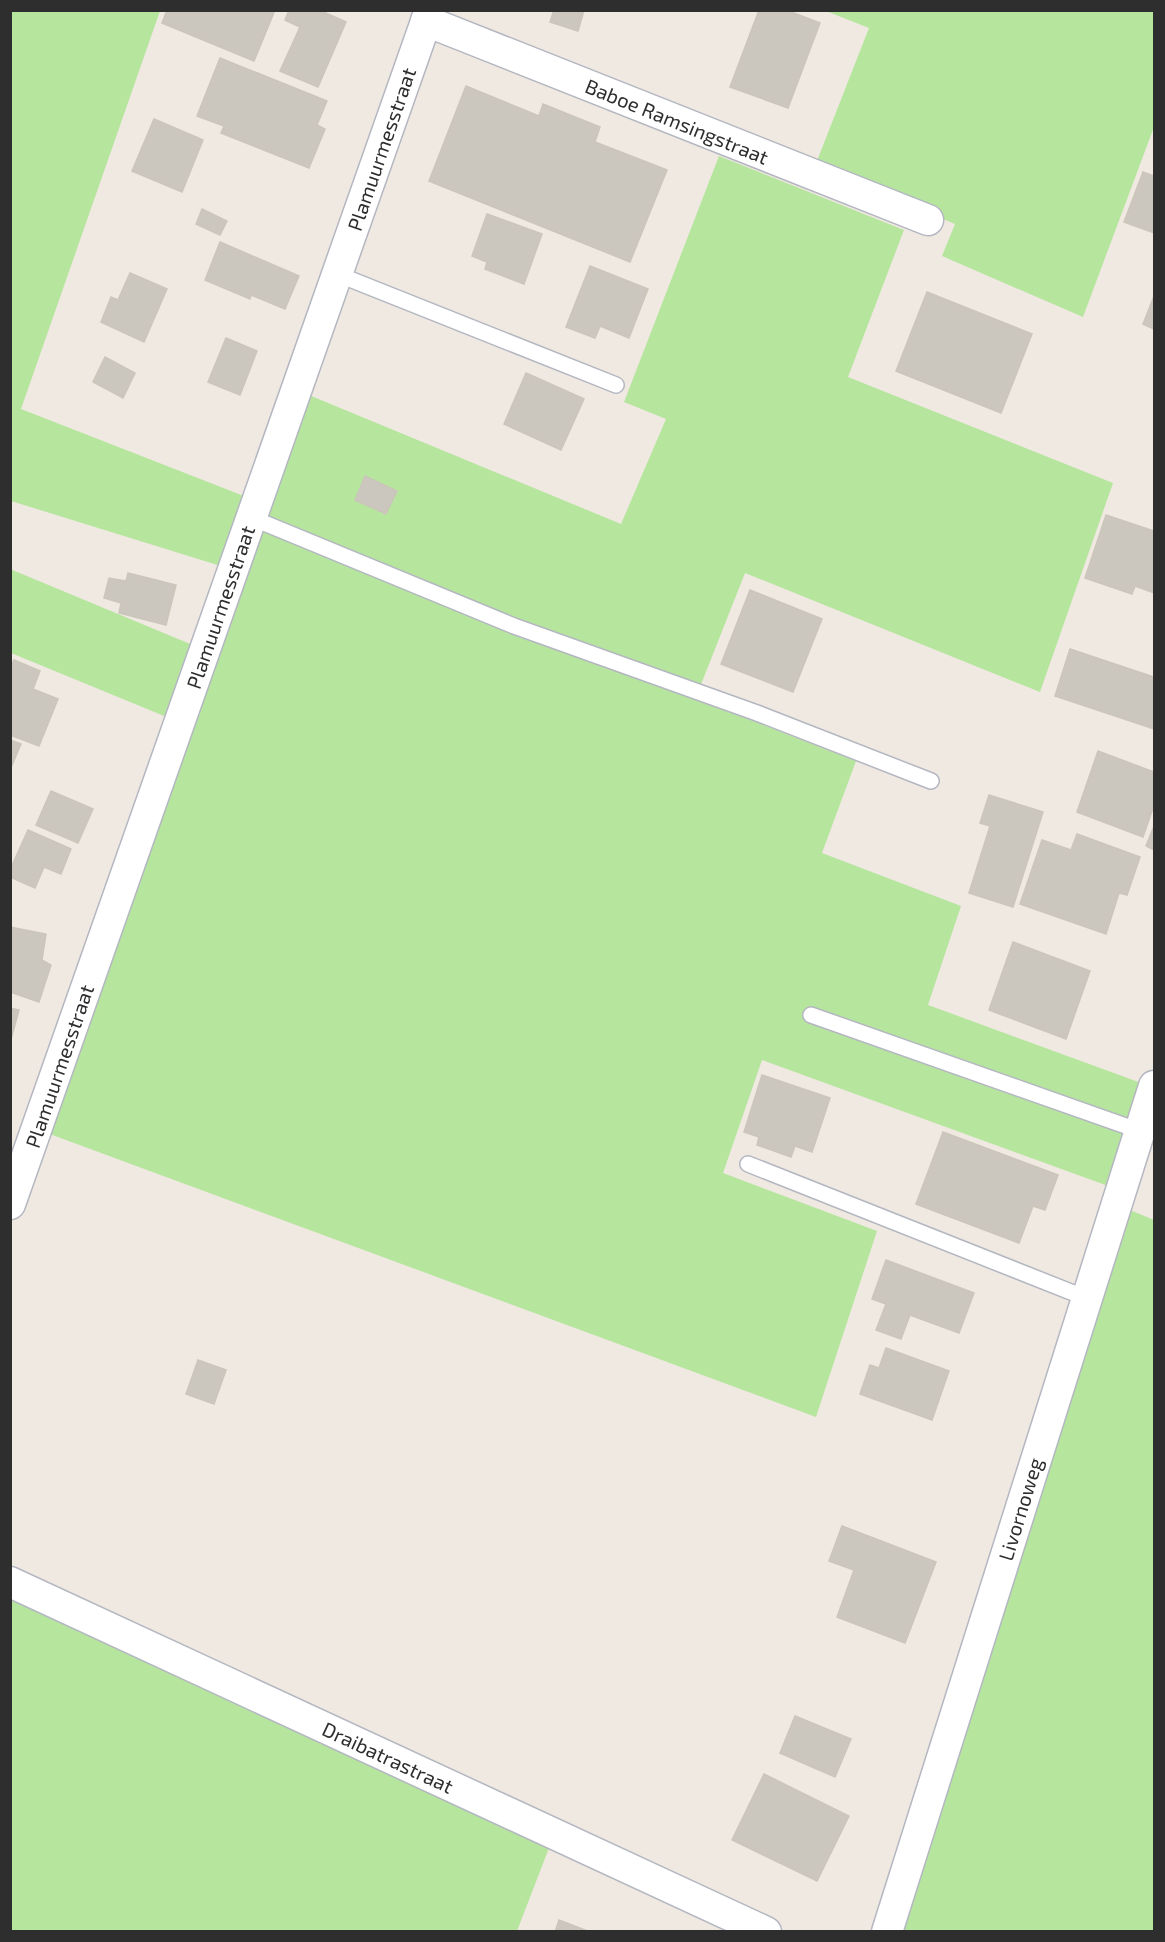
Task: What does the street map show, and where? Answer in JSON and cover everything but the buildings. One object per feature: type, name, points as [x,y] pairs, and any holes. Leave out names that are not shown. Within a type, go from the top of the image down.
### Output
[{"type":"street","name":"Baboe Ramsingstraat","points":[[428,16],[928,220]]},
{"type":"street","name":"Plamuurmesstraat","points":[[10,1204],[428,16]]},
{"type":"street","name":"Livornoweg","points":[[887,1932],[1155,1086]]},
{"type":"street","name":"Draibatrastraat","points":[[10,1582],[766,1932]]},
{"type":"lane","points":[[337,274],[616,386]]},
{"type":"lane","points":[[252,518],[514,626],[757,713],[931,781]]},
{"type":"lane","points":[[811,1015],[1140,1131]]},
{"type":"lane","points":[[748,1164],[1086,1298]]},
{"type":"green space","points":[[10,11],[160,11],[21,409],[249,498],[224,567],[11,501]]},
{"type":"green space","points":[[826,11],[1154,11],[1154,127],[1083,317],[942,256],[955,224],[815,166],[869,28]]},
{"type":"green space","points":[[719,156],[904,230],[848,377],[1113,483],[1040,692],[745,573],[700,687],[515,619],[261,517],[304,393],[621,524],[666,419],[624,402]]},
{"type":"green space","points":[[258,528],[507,632],[748,719],[856,761],[822,853],[961,906],[928,1005],[1144,1084],[1111,1187],[762,1060],[723,1173],[877,1231],[816,1417],[47,1133]]},
{"type":"green space","points":[[10,569],[195,646],[169,718],[11,653]]},
{"type":"green space","points":[[1130,1210],[1154,1220],[1154,1931],[901,1932]]},
{"type":"green space","points":[[11,1600],[549,1848],[517,1931],[11,1931]]}]
